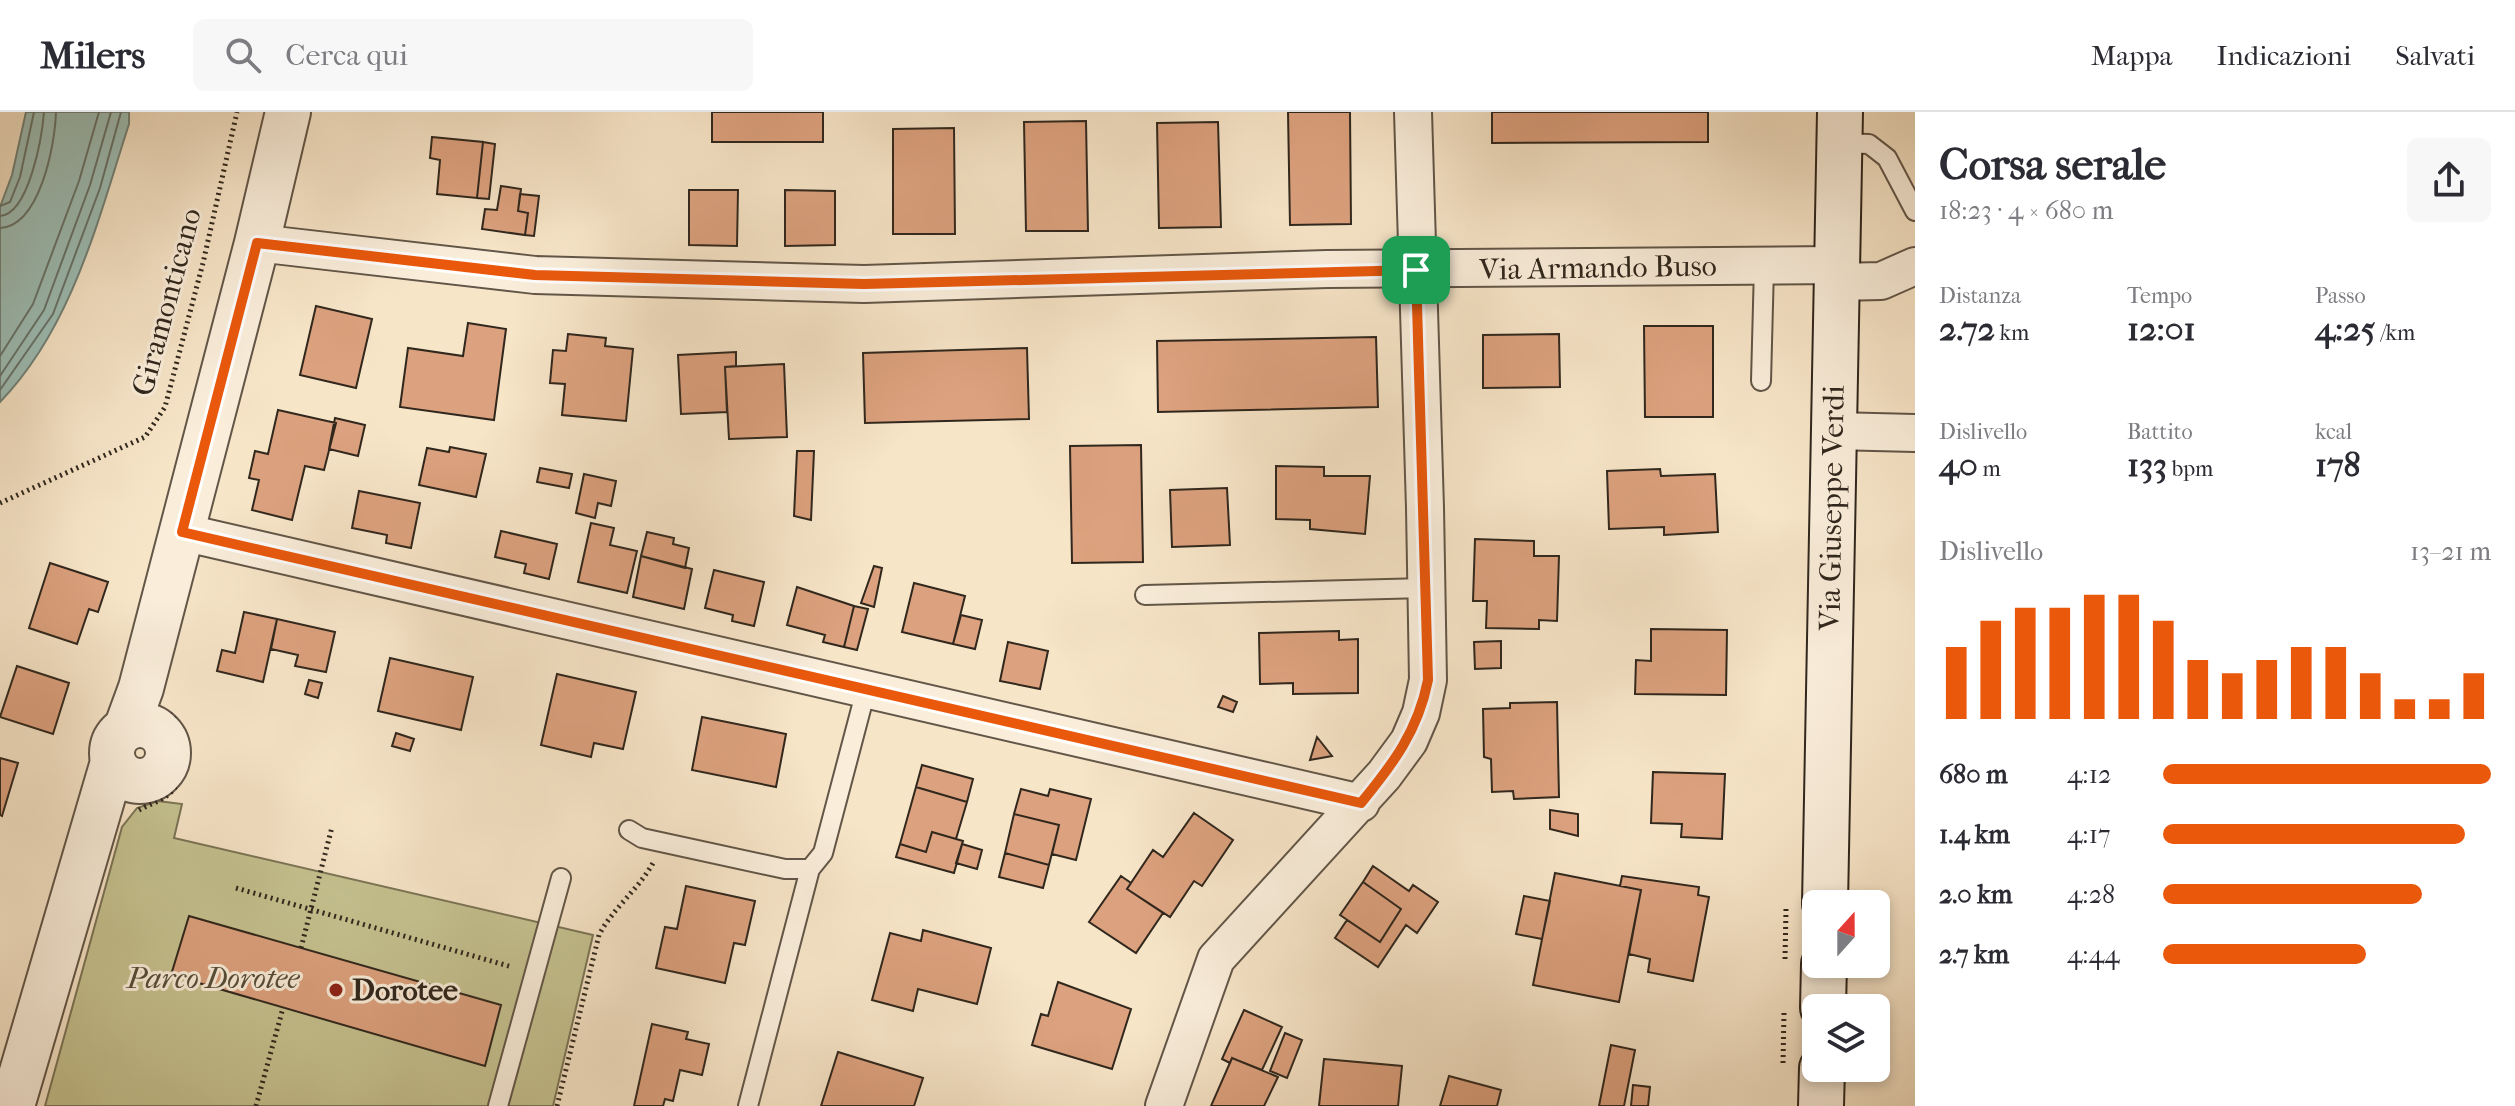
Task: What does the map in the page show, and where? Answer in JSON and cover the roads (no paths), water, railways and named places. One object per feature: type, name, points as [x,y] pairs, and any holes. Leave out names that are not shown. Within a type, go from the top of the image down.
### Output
[{"type":"street","points":[[12,1106],[95,827],[134,738],[182,532],[288,112]]},
{"type":"street","points":[[1164,1106],[1216,959],[1361,803],[1409,741],[1421,713],[1428,680],[1413,112]]},
{"type":"street","name":"Via Giuseppe Verdi","points":[[1825,890],[1839,128]]},
{"type":"street","name":"Via Armando Buso","points":[[257,243],[535,275],[864,284],[1416,270],[1764,267],[1881,281],[1915,266]]},
{"type":"street","points":[[1834,431],[1915,433]]},
{"type":"street","points":[[182,532],[1361,803]]},
{"type":"street","points":[[1821,1106],[1822,1082]]},
{"type":"lane","points":[[1839,128],[1887,158],[1915,211]]},
{"type":"lane","points":[[1761,381],[1764,267]]},
{"type":"lane","points":[[1145,595],[1426,588]]},
{"type":"lane","points":[[748,1106],[810,869],[823,853],[866,690]]},
{"type":"lane","points":[[629,830],[658,842],[785,869],[810,869]]},
{"type":"lane","points":[[498,1106],[561,878]]},
{"type":"water","points":[[26,112],[129,112],[129,124],[94,235],[64,307],[25,373],[0,402],[0,207],[12,175]]},
{"type":"place","name":"Dorotee","points":[[336,990]]},
{"type":"park label","name":"Parco Dorotee","points":[[213,978]]}]
